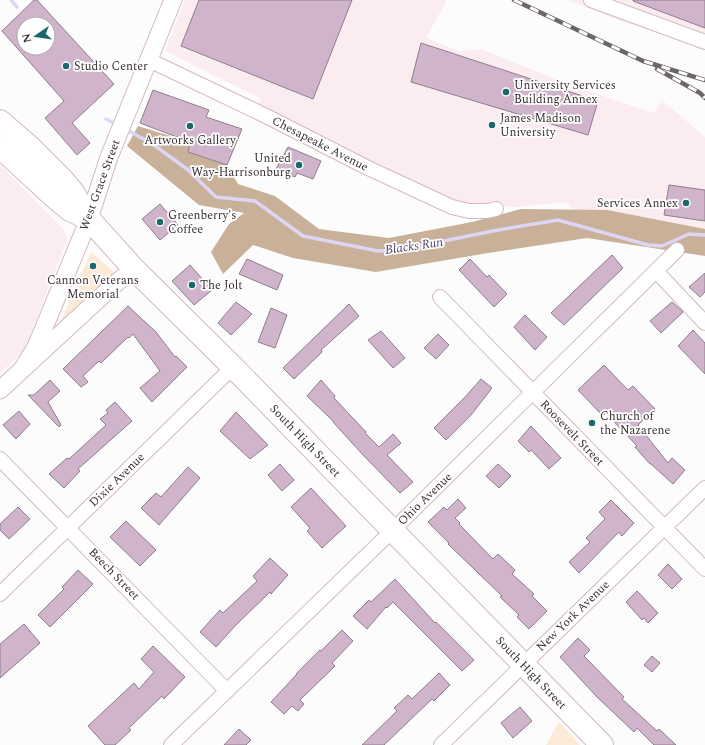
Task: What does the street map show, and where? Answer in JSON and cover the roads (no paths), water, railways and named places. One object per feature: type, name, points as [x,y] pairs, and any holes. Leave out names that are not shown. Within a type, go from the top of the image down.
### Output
[{"type":"main road","points":[[0,122],[30,147],[62,179],[73,192],[89,219]]},
{"type":"main road","name":"South High Street","points":[[0,147],[70,210],[89,219],[134,270],[233,367],[602,745]]},
{"type":"street","name":"West Grace Street","points":[[23,368],[36,347],[89,219],[109,157],[173,0]]},
{"type":"street","points":[[591,0],[705,42]]},
{"type":"street","name":"Chesapeake Avenue","points":[[149,60],[266,116],[368,168],[452,207],[475,212],[496,209]]},
{"type":"street","name":"Ohio Avenue","points":[[171,745],[393,530],[678,250]]},
{"type":"street","name":"West Grace Street","points":[[0,390],[116,283],[134,270]]},
{"type":"street","points":[[656,271],[705,322]]},
{"type":"street","name":"Roosevelt Street","points":[[440,297],[705,569]]},
{"type":"street","name":"Dixie Avenue","points":[[0,594],[233,367]]},
{"type":"street","name":"Beech Street","points":[[0,458],[227,691]]},
{"type":"street","name":"New York Avenue","points":[[441,745],[705,488]]},
{"type":"waterway","name":"Blacks Run","points":[[11,0],[17,7]]},
{"type":"waterway","name":"Blacks Run","points":[[106,119],[117,125]]},
{"type":"waterway","name":"Blacks Run","points":[[125,129],[151,143],[187,169],[216,197],[255,201],[303,236],[378,251],[399,250],[498,230],[558,220],[648,245],[662,246],[689,234],[705,235]]},
{"type":"railway","points":[[514,0],[643,61],[705,80]]},
{"type":"railway","points":[[657,69],[700,93],[705,98]]},
{"type":"place","name":"Studio Center","points":[[66,66]]},
{"type":"place","name":"University Services Building Annex","points":[[506,92]]},
{"type":"place","name":"James Madison University","points":[[492,125]]},
{"type":"place","name":"Artworks Gallery","points":[[190,126]]},
{"type":"place","name":"United Way-Harrisonburg","points":[[299,165]]},
{"type":"place","name":"Services Annex","points":[[686,203]]},
{"type":"place","name":"Greenberry's Coffee","points":[[160,222]]},
{"type":"place","name":"Cannon Veterans Memorial","points":[[93,266]]},
{"type":"place","name":"The Jolt","points":[[192,285]]},
{"type":"place","name":"Church of the Nazarene","points":[[592,423]]}]
